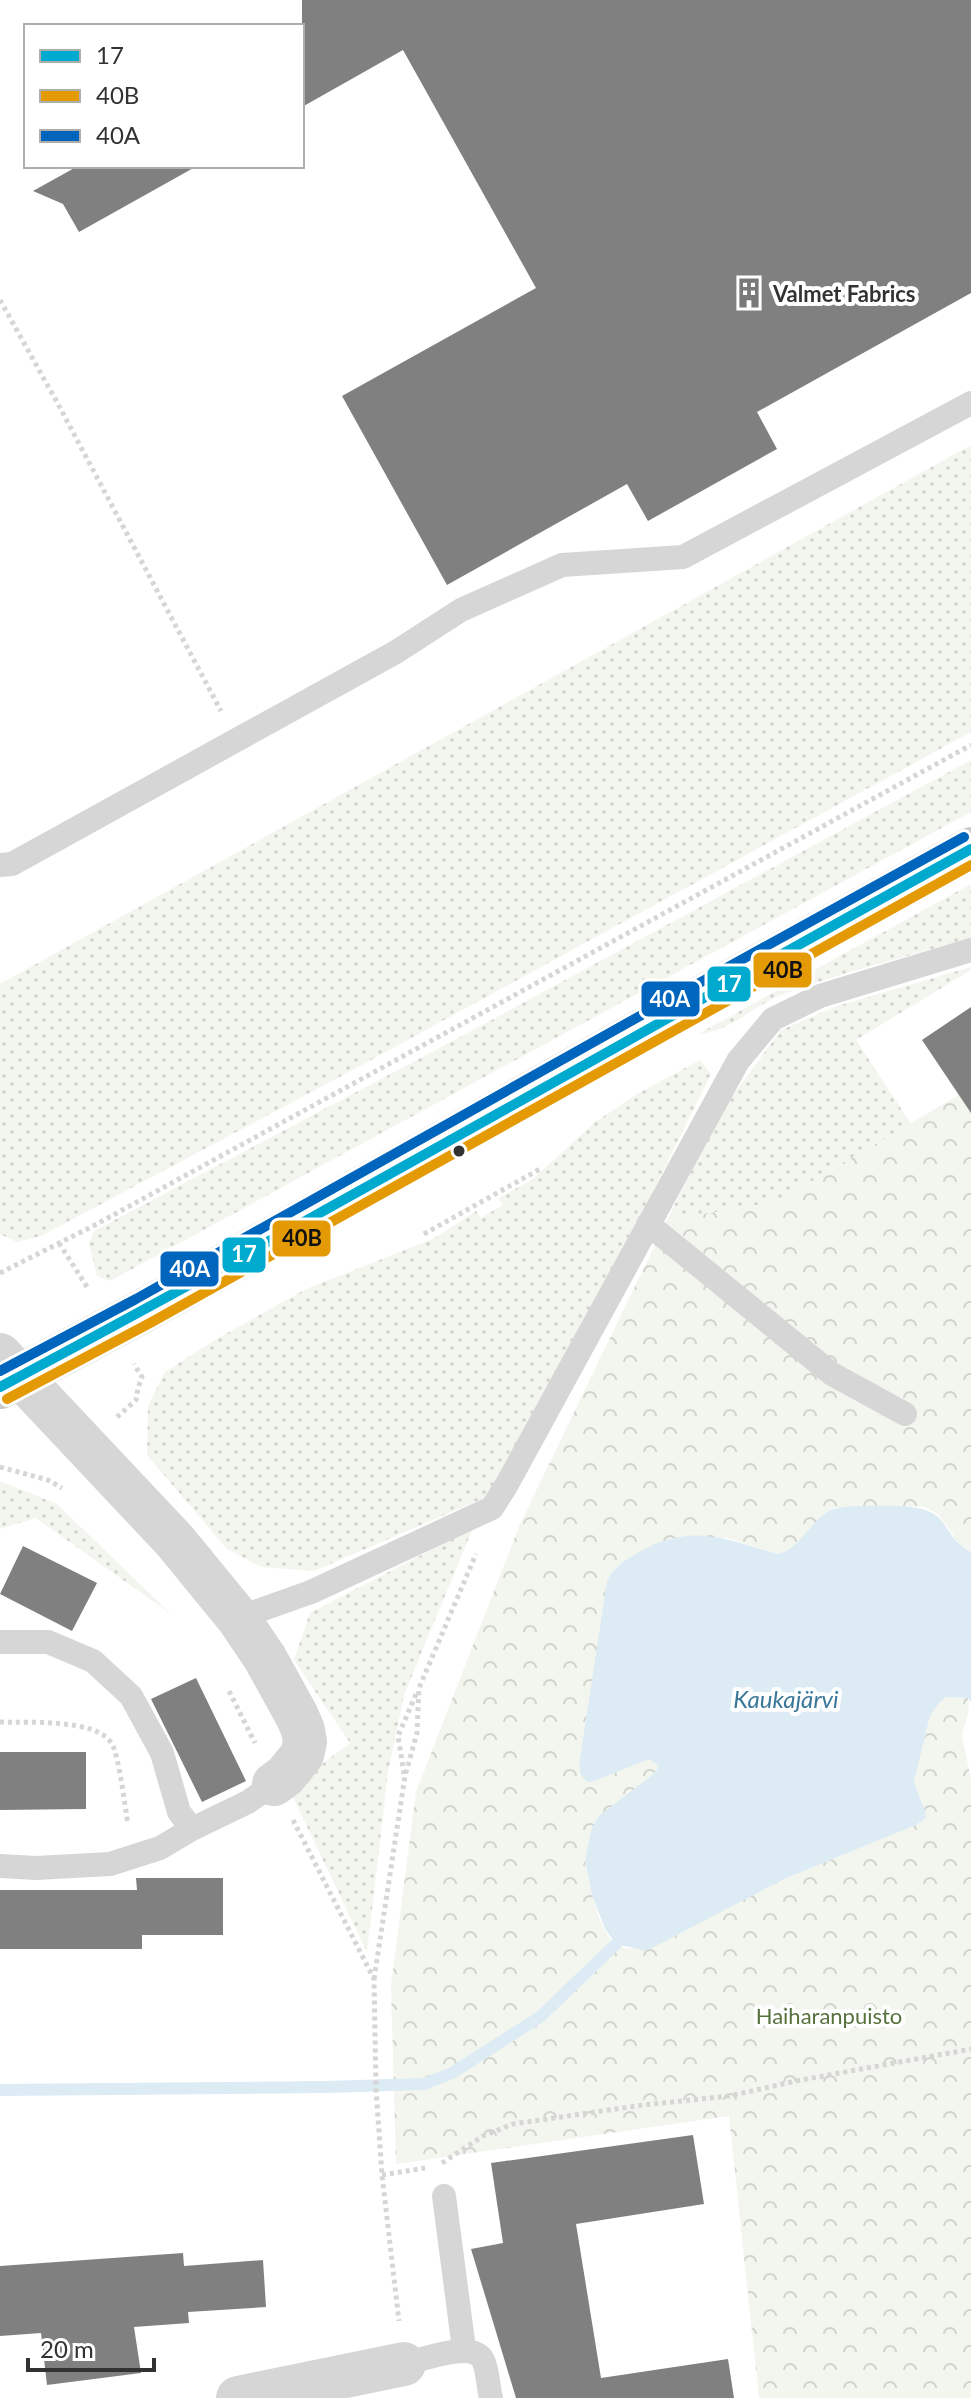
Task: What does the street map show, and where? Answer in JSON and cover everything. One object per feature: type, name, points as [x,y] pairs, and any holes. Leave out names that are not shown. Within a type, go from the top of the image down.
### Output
[{"type":"main road","points":[[6,1373],[143,1311],[971,849]]},
{"type":"street","points":[[6,1373],[175,1541],[238,1618],[265,1658],[303,1730],[305,1742],[302,1755],[274,1784]]},
{"type":"street","points":[[238,2398],[404,2364]]},
{"type":"lane","points":[[0,865],[12,864],[396,652],[461,610],[562,565],[683,557],[971,403]]},
{"type":"lane","points":[[238,1618],[311,1592],[492,1508],[738,1061],[773,1019],[820,996],[971,950]]},
{"type":"lane","points":[[648,1224],[832,1374],[905,1414]]},
{"type":"lane","points":[[0,1642],[48,1642],[93,1661],[131,1696],[162,1753],[179,1812],[192,1829]]},
{"type":"lane","points":[[0,1866],[36,1868],[110,1864],[160,1848],[248,1802],[274,1784]]},
{"type":"lane","points":[[444,2196],[464,2349]]},
{"type":"lane","points":[[404,2364],[464,2349],[475,2352],[483,2360],[491,2398]]},
{"type":"path","points":[[0,300],[236,740]]},
{"type":"path","points":[[0,1273],[95,1225],[971,745]]},
{"type":"path","points":[[424,1234],[540,1169]]},
{"type":"path","points":[[0,1467],[48,1480],[68,1493]]},
{"type":"path","points":[[405,1776],[398,1736],[483,1537],[492,1508]]},
{"type":"path","points":[[404,2364],[382,2175],[376,2089],[374,1979],[405,1776],[417,1733],[419,1688]]},
{"type":"path","points":[[229,1690],[374,1979]]},
{"type":"path","points":[[0,1722],[85,1727],[102,1733],[113,1745],[135,1856]]},
{"type":"path","points":[[382,2175],[438,2165],[483,2136],[513,2124],[729,2096],[971,2049]]},
{"type":"green space","points":[[971,445],[971,732],[349,1072],[41,1236],[17,1242],[0,1234],[0,984]]},
{"type":"green space","points":[[971,760],[971,812],[110,1281],[97,1276],[89,1243],[94,1231]]},
{"type":"green space","points":[[971,884],[971,938],[781,995],[720,1029],[698,1034]]},
{"type":"green space","points":[[971,967],[971,970],[856,1040],[911,1124],[776,1202],[667,1220],[722,1110],[781,1030],[837,1006]]},
{"type":"green space","points":[[700,1060],[711,1074],[623,1252],[491,1495],[314,1571],[261,1567],[227,1549],[147,1455],[148,1406],[165,1372],[306,1289],[435,1238],[476,1211],[481,1218],[503,1205],[499,1198],[533,1179],[594,1123],[637,1094]]},
{"type":"green space","name":"Haiharanpuisto","points":[[971,1088],[971,1552],[961,1546],[939,1515],[925,1507],[835,1508],[823,1515],[795,1546],[778,1554],[724,1537],[579,1766],[581,1775],[587,1782],[592,1782],[649,1758],[658,1764],[657,1770],[585,1861],[595,1906],[605,1930],[617,1945],[630,1949],[784,1879],[916,1825],[925,1818],[914,1782],[930,1716],[946,1697],[968,1698],[962,1735],[971,1780],[971,2398],[759,2398],[729,2116],[396,2164],[391,1985],[416,1792],[520,1524],[667,1220],[776,1202]]},
{"type":"green space","points":[[0,1481],[57,1504],[171,1614],[36,1518],[0,1529]]},
{"type":"green space","points":[[473,1528],[404,1695],[388,1772],[367,1952],[289,1789],[350,1743],[294,1660],[310,1613]]},
{"type":"water","name":"Kaukajärvi","points":[[855,1506],[918,1508],[938,1517],[953,1537],[971,1552],[971,1702],[968,1698],[946,1697],[930,1716],[914,1782],[926,1818],[916,1825],[784,1879],[646,1951],[616,1944],[605,1929],[592,1895],[585,1861],[592,1827],[600,1815],[651,1776],[658,1765],[649,1759],[592,1782],[587,1782],[581,1775],[579,1766],[610,1576],[620,1564],[634,1555],[676,1538],[708,1536],[778,1554],[793,1546],[831,1510]]},
{"type":"building","name":"Valmet Fabrics","points":[[302,0],[971,0],[971,293],[757,412],[777,449],[648,521],[627,484],[447,585],[342,396],[536,288],[403,50],[304,106]]},
{"type":"building","points":[[74,168],[193,168],[79,232],[63,204],[33,191]]},
{"type":"building","points":[[971,1007],[971,1113],[922,1040]]},
{"type":"building","points":[[23,1546],[97,1583],[72,1631],[0,1594]]},
{"type":"building","points":[[196,1678],[246,1781],[202,1802],[151,1699]]},
{"type":"building","points":[[0,1752],[86,1752],[86,1809],[0,1810]]},
{"type":"building","points":[[136,1878],[223,1878],[223,1935],[142,1935],[142,1949],[0,1949],[0,1890],[137,1890]]},
{"type":"building","points":[[693,2135],[704,2204],[576,2224],[601,2378],[728,2359],[734,2398],[516,2398],[471,2249],[503,2243],[491,2163]]},
{"type":"building","points":[[183,2253],[184,2266],[263,2260],[266,2307],[188,2312],[189,2323],[134,2327],[141,2373],[47,2385],[41,2333],[0,2336],[0,2266]]},
{"type":"waterway","points":[[0,2090],[424,2084],[452,2073],[540,2017],[616,1944]]},
{"type":"transit line","name":"40A","points":[[0,1371],[136,1299],[964,837]]},
{"type":"transit line","name":"17","points":[[0,1387],[366,1188],[971,849]]},
{"type":"transit line","name":"40B","points":[[7,1399],[150,1323],[971,865]]},
{"type":"place","name":"Valmet Fabrics","points":[[749,293]]}]
